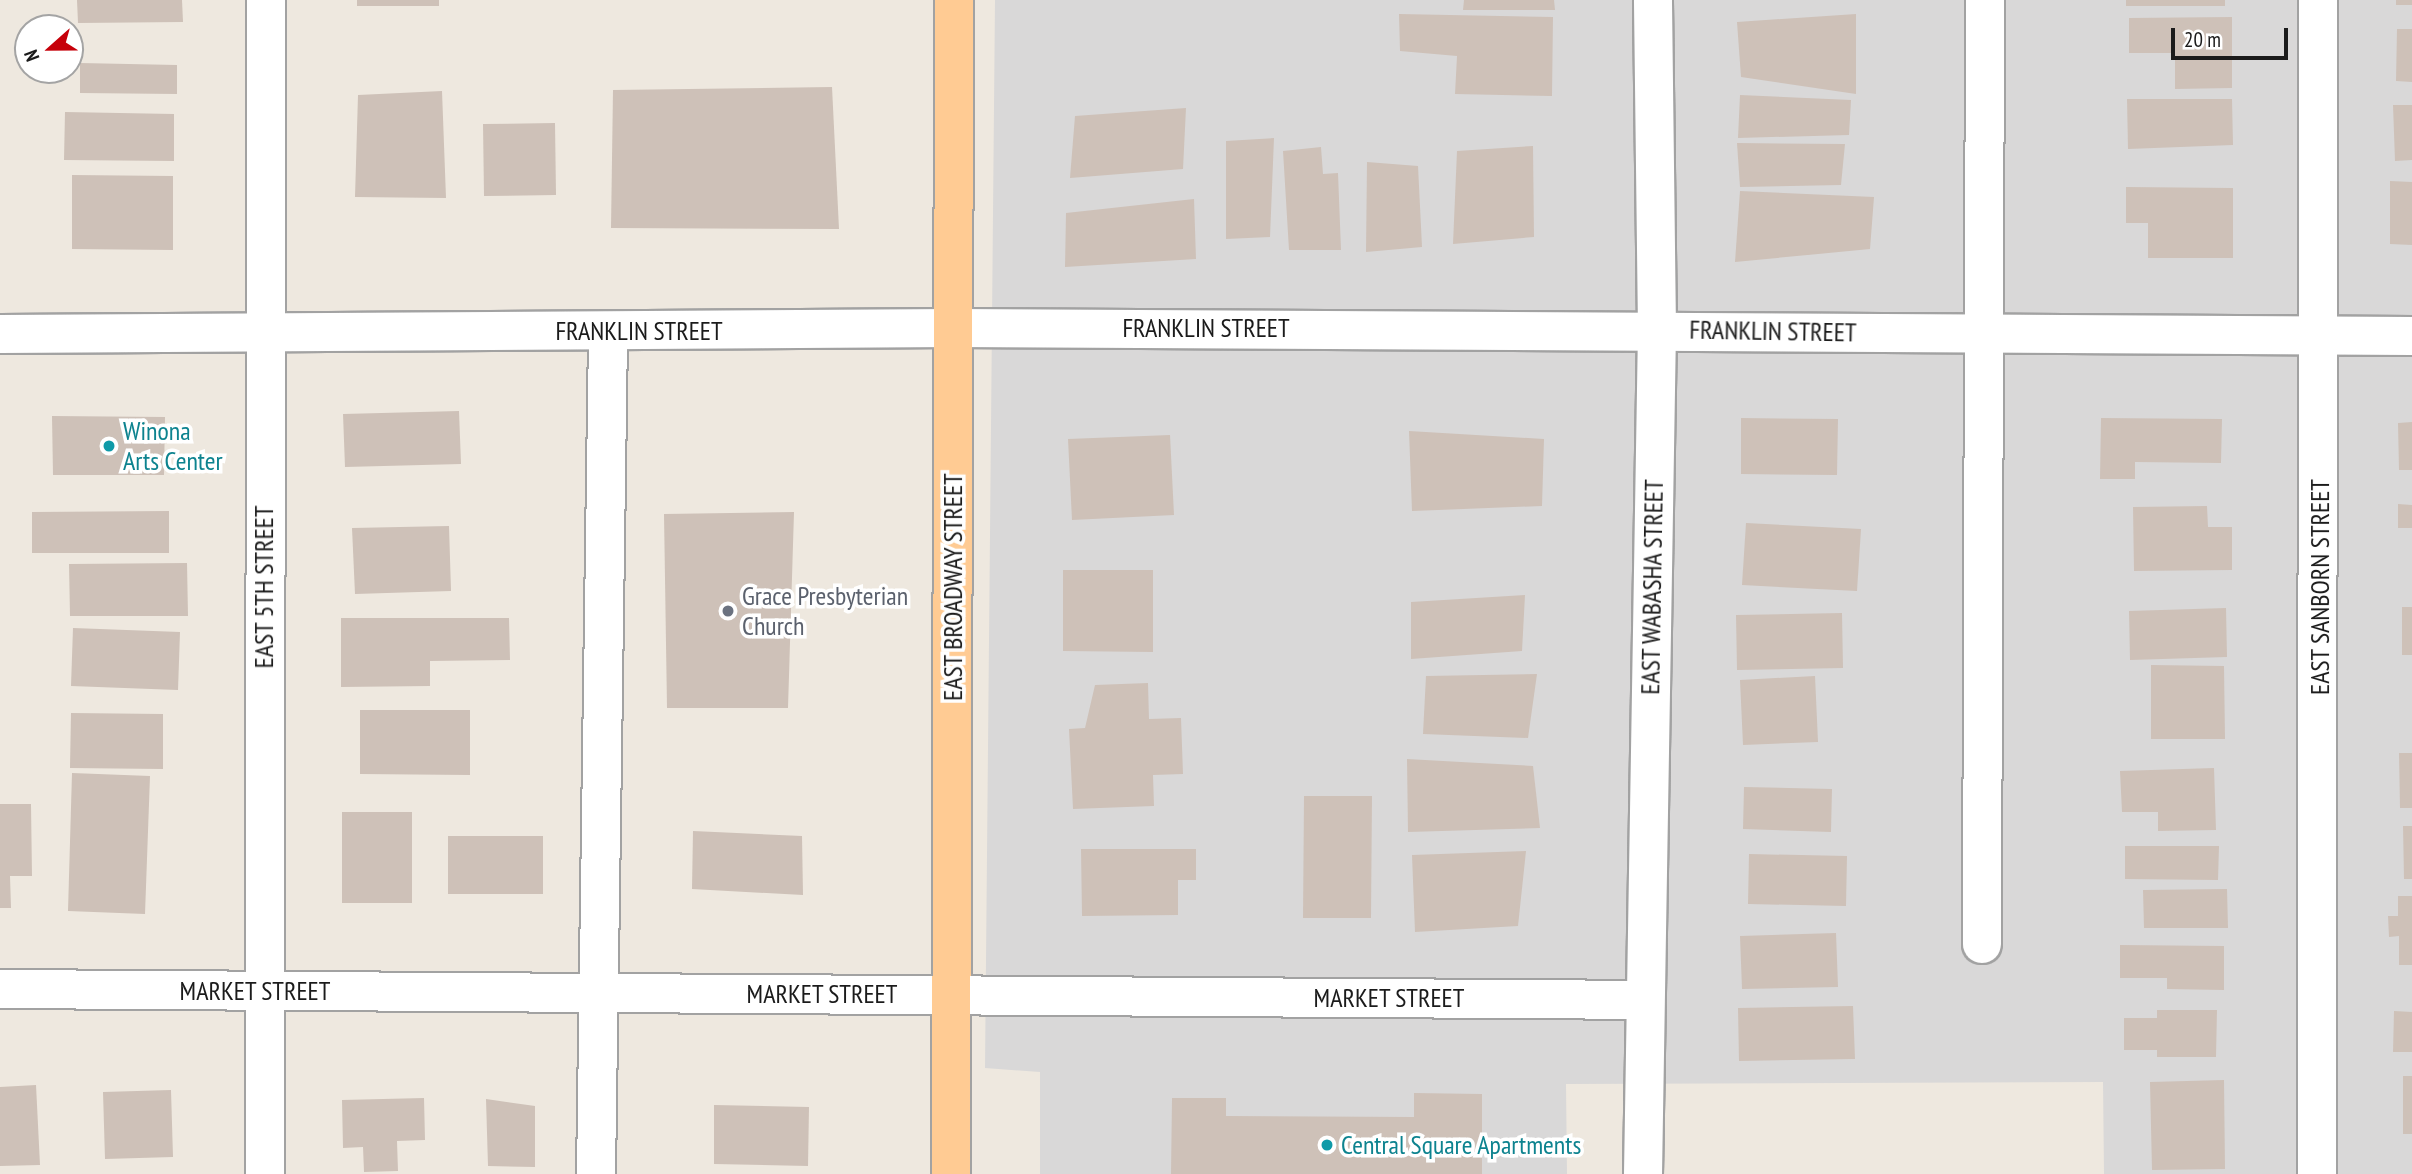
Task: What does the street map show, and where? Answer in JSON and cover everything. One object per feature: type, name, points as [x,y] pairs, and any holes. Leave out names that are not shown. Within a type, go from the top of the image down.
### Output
[{"type":"main road","name":"EAST BROADWAY STREET","points":[[951,1174],[954,0]]},
{"type":"street","name":"EAST 5TH STREET","points":[[265,1174],[266,0]]},
{"type":"street","name":"EAST WABASHA STREET","points":[[1643,1174],[1657,330],[1653,0]]},
{"type":"street","points":[[1982,944],[1985,0]]},
{"type":"street","name":"EAST SANBORN STREET","points":[[2317,1174],[2320,336],[2318,0]]},
{"type":"street","name":"FRANKLIN STREET","points":[[0,334],[954,328],[2412,336]]},
{"type":"street","points":[[596,1174],[595,993],[608,331]]},
{"type":"street","name":"MARKET STREET","points":[[0,989],[264,993],[1644,1000]]},
{"type":"shaded area","points":[[995,0],[2412,0],[2412,1174],[2104,1174],[2103,1082],[1566,1084],[1567,1174],[1040,1174],[1040,1072],[985,1068]]},
{"type":"building","points":[[77,0],[182,0],[183,22],[84,23],[84,14],[78,14]]},
{"type":"building","points":[[357,0],[439,0],[439,6],[357,6]]},
{"type":"building","points":[[1464,0],[1554,0],[1555,10],[1463,10]]},
{"type":"building","points":[[2126,0],[2225,0],[2225,6],[2126,6]]},
{"type":"building","points":[[2396,0],[2412,0],[2412,5],[2396,5]]},
{"type":"building","points":[[1399,14],[1553,17],[1552,96],[1455,94],[1457,56],[1400,51]]},
{"type":"building","points":[[1856,14],[1856,94],[1741,77],[1737,22]]},
{"type":"building","points":[[2232,17],[2232,88],[2175,89],[2175,53],[2129,53],[2129,18]]},
{"type":"building","points":[[2397,29],[2412,29],[2412,82],[2396,81]]},
{"type":"building","points":[[84,63],[177,65],[177,94],[80,93],[80,84],[84,84]]},
{"type":"building","points":[[832,87],[839,229],[611,228],[613,90]]},
{"type":"building","points":[[442,91],[446,198],[355,197],[358,95]]},
{"type":"building","points":[[1740,95],[1851,100],[1849,135],[1738,138]]},
{"type":"building","points":[[2127,99],[2232,99],[2233,145],[2128,149]]},
{"type":"building","points":[[2393,105],[2412,105],[2412,160],[2395,161]]},
{"type":"building","points":[[1186,108],[1183,169],[1070,178],[1075,116]]},
{"type":"building","points":[[65,112],[174,114],[174,161],[64,160]]},
{"type":"building","points":[[555,123],[556,195],[484,196],[483,124]]},
{"type":"building","points":[[1274,138],[1270,237],[1226,239],[1226,141]]},
{"type":"building","points":[[1737,143],[1845,144],[1841,185],[1740,187]]},
{"type":"building","points":[[1533,146],[1534,237],[1453,244],[1457,151]]},
{"type":"building","points":[[1321,147],[1323,174],[1338,173],[1341,250],[1289,250],[1283,151]]},
{"type":"building","points":[[1367,162],[1418,166],[1422,247],[1366,252]]},
{"type":"building","points":[[72,175],[173,176],[173,250],[72,249]]},
{"type":"building","points":[[2390,181],[2412,182],[2412,245],[2390,244]]},
{"type":"building","points":[[2126,187],[2233,188],[2233,258],[2148,258],[2148,223],[2126,223]]},
{"type":"building","points":[[1740,191],[1874,197],[1870,249],[1735,262]]},
{"type":"building","points":[[1194,199],[1196,259],[1065,267],[1066,213]]},
{"type":"building","points":[[459,411],[461,464],[345,467],[343,414]]},
{"type":"building","name":"Winona Arts Center","points":[[52,416],[165,417],[164,475],[53,475]]},
{"type":"building","points":[[1741,418],[1838,419],[1837,475],[1741,474]]},
{"type":"building","points":[[2101,418],[2222,419],[2221,463],[2135,462],[2135,479],[2100,479]]},
{"type":"building","points":[[2412,422],[2412,470],[2399,470],[2398,423]]},
{"type":"building","points":[[1409,431],[1544,439],[1542,506],[1412,511]]},
{"type":"building","points":[[1170,435],[1174,515],[1072,520],[1068,439]]},
{"type":"building","points":[[2398,504],[2412,505],[2412,528],[2398,528]]},
{"type":"building","points":[[2207,506],[2208,527],[2232,527],[2232,570],[2134,571],[2133,507]]},
{"type":"building","points":[[169,511],[169,553],[32,553],[32,512]]},
{"type":"building","name":"Grace Presbyterian Church","points":[[794,512],[788,708],[667,708],[664,514]]},
{"type":"building","points":[[1746,523],[1861,529],[1857,591],[1742,585]]},
{"type":"building","points":[[449,526],[451,591],[355,594],[352,528]]},
{"type":"building","points":[[187,563],[188,616],[70,616],[69,564]]},
{"type":"building","points":[[1063,570],[1153,570],[1153,652],[1063,651]]},
{"type":"building","points":[[1525,595],[1522,651],[1411,659],[1411,602]]},
{"type":"building","points":[[2402,607],[2412,607],[2412,655],[2402,655]]},
{"type":"building","points":[[2226,608],[2227,657],[2130,660],[2129,611]]},
{"type":"building","points":[[1842,613],[1843,668],[1737,670],[1736,615]]},
{"type":"building","points":[[341,618],[509,618],[510,660],[430,661],[430,686],[341,687]]},
{"type":"building","points":[[73,628],[180,632],[178,690],[71,686]]},
{"type":"building","points":[[2151,665],[2224,666],[2225,739],[2151,739]]},
{"type":"building","points":[[1537,674],[1528,738],[1423,734],[1426,676]]},
{"type":"building","points":[[1815,676],[1818,742],[1743,745],[1740,680]]},
{"type":"building","points":[[1148,683],[1149,719],[1181,718],[1183,774],[1153,775],[1154,806],[1073,809],[1069,729],[1085,728],[1095,685]]},
{"type":"building","points":[[360,710],[470,710],[470,775],[360,774]]},
{"type":"building","points":[[71,713],[163,714],[163,769],[70,768]]},
{"type":"building","points":[[2399,753],[2412,753],[2412,808],[2400,808]]},
{"type":"building","points":[[1407,759],[1533,766],[1540,828],[1408,832]]},
{"type":"building","points":[[2214,768],[2216,830],[2158,831],[2158,812],[2122,812],[2120,771]]},
{"type":"building","points":[[72,773],[150,776],[145,914],[68,911]]},
{"type":"building","points":[[1744,787],[1832,789],[1831,832],[1743,829]]},
{"type":"building","points":[[1304,796],[1372,796],[1371,918],[1303,918]]},
{"type":"building","points":[[0,804],[31,804],[32,876],[10,876],[11,908],[0,908]]},
{"type":"building","points":[[342,812],[412,812],[412,903],[342,903]]},
{"type":"building","points":[[2403,826],[2412,826],[2412,879],[2404,879]]},
{"type":"building","points":[[693,831],[802,836],[803,895],[692,889]]},
{"type":"building","points":[[448,836],[543,836],[543,894],[448,894]]},
{"type":"building","points":[[2125,846],[2219,846],[2218,880],[2125,879]]},
{"type":"building","points":[[1081,849],[1196,849],[1196,880],[1178,880],[1178,915],[1082,916]]},
{"type":"building","points":[[1526,851],[1518,926],[1415,932],[1412,855]]},
{"type":"building","points":[[1749,854],[1847,856],[1846,906],[1748,904]]},
{"type":"building","points":[[2227,889],[2228,928],[2144,928],[2143,890]]},
{"type":"building","points":[[2398,896],[2412,896],[2412,965],[2399,965],[2399,936],[2389,937],[2388,916],[2398,916]]},
{"type":"building","points":[[1836,933],[1838,987],[1742,989],[1740,936]]},
{"type":"building","points":[[2120,945],[2224,946],[2224,990],[2167,989],[2167,978],[2120,978]]},
{"type":"building","points":[[1853,1006],[1855,1059],[1739,1061],[1738,1008]]},
{"type":"building","points":[[2157,1010],[2217,1010],[2216,1057],[2157,1057],[2157,1050],[2124,1050],[2124,1018],[2157,1018]]},
{"type":"building","points":[[2394,1011],[2412,1012],[2412,1052],[2393,1052]]},
{"type":"building","points":[[2403,1076],[2412,1076],[2412,1134],[2403,1134]]},
{"type":"building","points":[[2224,1080],[2225,1169],[2152,1170],[2150,1082]]},
{"type":"building","points":[[36,1085],[40,1165],[0,1166],[0,1087]]},
{"type":"building","points":[[171,1090],[173,1157],[105,1159],[103,1092]]},
{"type":"building","name":"Central Square Apartments","points":[[1414,1093],[1482,1094],[1482,1174],[1171,1174],[1172,1098],[1226,1098],[1226,1116],[1414,1117]]},
{"type":"building","points":[[424,1098],[425,1140],[397,1141],[398,1171],[364,1172],[363,1147],[343,1148],[342,1100]]},
{"type":"building","points":[[486,1099],[535,1106],[535,1167],[488,1166]]},
{"type":"building","points":[[714,1105],[809,1107],[808,1166],[714,1164]]},
{"type":"place","name":"Winona Arts Center","points":[[109,446]]},
{"type":"place","name":"Grace Presbyterian Church","points":[[728,611]]},
{"type":"place","name":"Central Square Apartments","points":[[1327,1145]]}]
